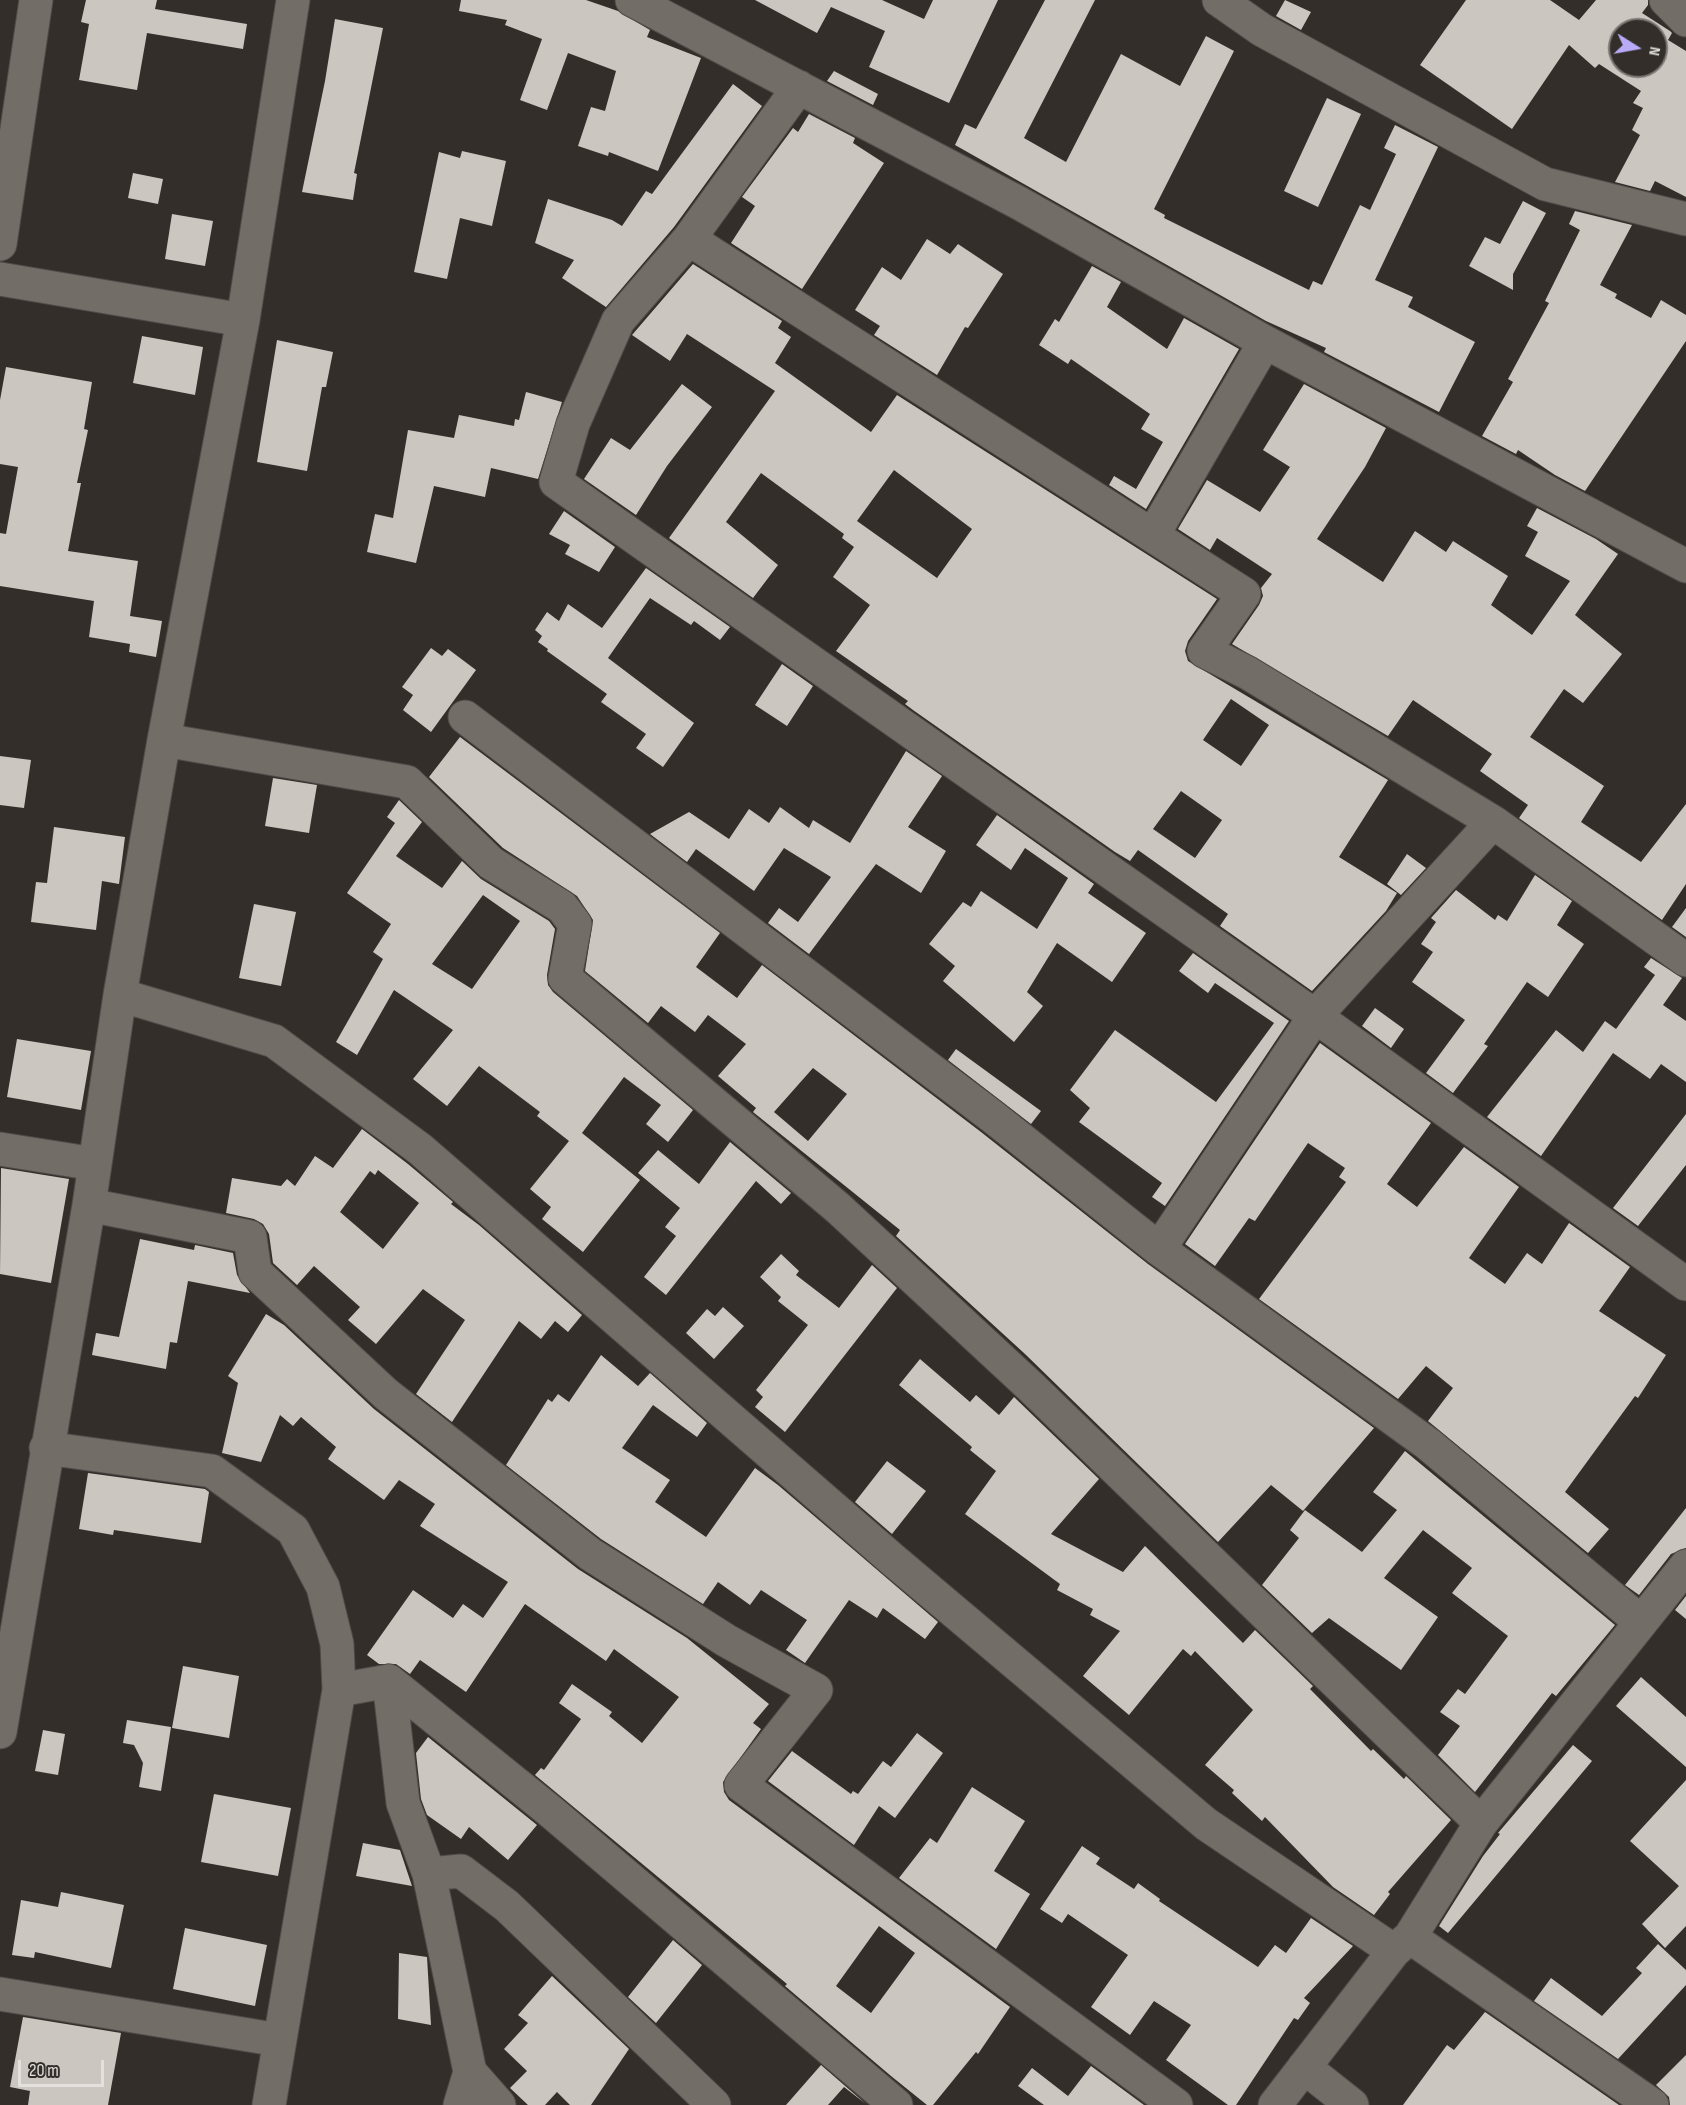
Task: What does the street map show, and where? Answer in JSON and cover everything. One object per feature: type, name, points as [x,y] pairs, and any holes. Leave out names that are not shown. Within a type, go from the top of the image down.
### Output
[{"type":"street","points":[[0,244],[36,0]]},
{"type":"street","points":[[0,1732],[89,1205],[120,995],[164,740],[243,320],[293,0]]},
{"type":"street","points":[[632,0],[1019,203],[1265,342],[1686,566]]},
{"type":"street","points":[[1219,0],[1262,30],[1545,184],[1686,219]]},
{"type":"street","points":[[1666,0],[1686,20]]},
{"type":"street","points":[[799,87],[689,239],[618,321],[573,424],[556,482],[1315,1016],[1686,1284]]},
{"type":"street","points":[[689,239],[1244,594],[1204,651],[1248,673],[1493,822],[1686,960]]},
{"type":"street","points":[[0,279],[243,320]]},
{"type":"street","points":[[1152,535],[1265,342]]},
{"type":"street","points":[[465,717],[993,1117],[1159,1249],[1428,1444],[1641,1622]]},
{"type":"street","points":[[164,740],[407,782],[491,862],[562,907],[575,924],[565,978],[847,1216],[1031,1387],[1481,1823]]},
{"type":"street","points":[[1159,1249],[1315,1016],[1493,822]]},
{"type":"street","points":[[120,995],[274,1041],[411,1143],[892,1559],[1206,1824],[1402,1944],[1652,2105]]},
{"type":"street","points":[[0,1149],[95,1164]]},
{"type":"street","points":[[89,1205],[250,1237],[255,1272],[386,1394],[590,1554],[727,1641],[816,1690],[741,1785],[1176,2105]]},
{"type":"street","points":[[46,1449],[212,1471],[293,1530],[323,1587],[336,1644],[339,1690],[268,2105]]},
{"type":"street","points":[[1275,2105],[1402,1944],[1481,1823],[1686,1566]]},
{"type":"street","points":[[339,1690],[389,1681],[550,1811],[896,2105]]},
{"type":"street","points":[[389,1681],[403,1803],[429,1874],[470,2072],[460,2105]]},
{"type":"street","points":[[429,1874],[461,1871],[507,1906],[714,2105]]},
{"type":"street","points":[[0,1994],[279,2040]]},
{"type":"street","points":[[1304,2067],[1352,2105]]},
{"type":"street","points":[[470,2072],[500,2105]]},
{"type":"building","points":[[86,0],[157,0],[155,9],[247,24],[243,49],[147,33],[137,90],[79,80],[89,24],[81,22]]},
{"type":"building","points":[[461,0],[586,0],[618,11],[650,30],[647,37],[701,58],[658,171],[609,152],[608,156],[578,146],[591,107],[605,111],[616,71],[568,53],[547,110],[520,100],[542,39],[505,25],[507,20],[459,11]]},
{"type":"building","points":[[755,0],[882,0],[924,19],[933,0],[998,0],[949,103],[869,67],[885,31],[831,7],[817,33]]},
{"type":"building","points":[[1045,0],[1095,0],[1024,138],[1066,162],[1121,54],[1180,86],[1206,36],[1234,51],[1154,209],[1165,215],[1164,218],[1309,290],[1313,281],[1322,285],[1360,205],[1370,210],[1396,154],[1384,148],[1395,125],[1438,147],[1375,280],[1413,297],[1408,307],[1475,342],[1439,412],[1324,352],[1326,348],[1266,321],[955,145],[965,124],[976,129]]},
{"type":"building","points":[[1285,0],[1311,12],[1301,30],[1276,16]]},
{"type":"building","points":[[1466,0],[1550,0],[1579,20],[1596,0],[1648,0],[1648,5],[1642,13],[1650,18],[1608,18],[1608,70],[1599,64],[1595,68],[1569,45],[1512,129],[1420,65]]},
{"type":"building","points":[[335,19],[383,28],[354,173],[357,174],[353,200],[302,192]]},
{"type":"building","points":[[1668,40],[1686,51],[1686,197],[1655,181],[1650,191],[1615,182],[1640,135],[1632,130],[1643,108],[1633,103],[1641,91],[1621,78],[1668,78]]},
{"type":"building","points":[[834,71],[878,94],[873,105],[827,81]]},
{"type":"building","points":[[733,84],[762,106],[674,227],[606,307],[562,278],[574,260],[535,243],[548,199],[612,220],[622,226],[646,191],[652,194]]},
{"type":"building","points":[[1327,98],[1361,114],[1318,207],[1284,191]]},
{"type":"building","points":[[809,114],[855,138],[853,143],[884,163],[802,289],[731,243],[755,206],[742,197],[793,128],[798,132]]},
{"type":"building","points":[[462,151],[506,161],[492,226],[460,218],[447,279],[414,272],[439,152],[460,158]]},
{"type":"building","points":[[133,173],[163,179],[158,204],[128,198]]},
{"type":"building","points":[[1523,201],[1546,213],[1513,274],[1513,290],[1469,266],[1485,237],[1500,244]]},
{"type":"building","points":[[1575,211],[1632,225],[1600,285],[1617,294],[1615,298],[1651,318],[1661,300],[1686,315],[1686,341],[1585,491],[1555,475],[1518,450],[1516,454],[1482,436],[1513,382],[1508,379],[1549,303],[1545,301],[1580,230],[1569,224]]},
{"type":"building","points":[[172,214],[213,221],[205,266],[165,259]]},
{"type":"building","points":[[927,239],[950,254],[958,244],[1003,274],[968,328],[965,327],[937,375],[874,335],[880,326],[855,310],[882,267],[901,280]]},
{"type":"building","points":[[693,264],[782,321],[778,328],[791,337],[775,363],[871,432],[897,395],[1217,599],[1188,641],[1185,651],[1188,661],[1388,780],[1339,857],[1397,893],[1386,911],[1312,991],[1220,926],[1228,914],[1138,850],[1130,861],[1115,852],[913,710],[905,704],[908,701],[836,651],[870,605],[833,577],[854,547],[842,538],[844,534],[761,473],[726,522],[778,565],[753,598],[669,538],[775,391],[687,334],[670,361],[632,335]],"holes":[[[894,470],[972,529],[937,578],[857,521]],[[1231,699],[1269,725],[1241,766],[1203,740]],[[1181,791],[1222,820],[1195,858],[1153,829]]]},
{"type":"building","points":[[1092,266],[1121,282],[1107,307],[1167,349],[1184,318],[1239,349],[1146,509],[1109,485],[1114,476],[1136,489],[1163,442],[1141,429],[1150,414],[1071,359],[1068,364],[1039,345],[1055,319],[1059,322]]},
{"type":"building","points":[[142,336],[203,347],[195,395],[133,383]]},
{"type":"building","points":[[277,340],[333,352],[326,387],[322,387],[307,471],[257,462]]},
{"type":"building","points":[[6,367],[92,382],[84,429],[88,430],[77,483],[81,483],[68,551],[138,561],[130,616],[162,621],[156,657],[129,652],[130,644],[89,637],[94,601],[0,586],[0,533],[6,534],[18,467],[0,464],[0,400]]},
{"type":"building","points":[[682,384],[712,407],[667,466],[636,515],[584,479],[611,438],[630,450]]},
{"type":"building","points":[[1304,384],[1386,428],[1365,467],[1317,539],[1383,582],[1415,531],[1446,552],[1453,541],[1508,576],[1491,605],[1532,635],[1570,581],[1525,556],[1538,532],[1527,526],[1537,508],[1596,539],[1618,554],[1575,615],[1622,654],[1583,703],[1564,689],[1530,737],[1604,786],[1581,822],[1641,862],[1686,804],[1686,884],[1662,920],[1519,818],[1528,805],[1480,771],[1492,754],[1413,700],[1388,736],[1232,644],[1259,605],[1263,596],[1261,588],[1272,574],[1217,538],[1210,550],[1178,529],[1207,480],[1260,512],[1290,467],[1263,450]]},
{"type":"building","points":[[526,392],[562,402],[538,479],[491,468],[485,497],[434,486],[416,563],[367,552],[375,514],[393,518],[408,430],[454,438],[459,415],[514,426],[515,419],[519,420]]},
{"type":"building","points":[[564,511],[615,547],[599,572],[565,554],[570,545],[549,534]]},
{"type":"building","points":[[646,568],[730,627],[720,640],[694,621],[691,625],[650,598],[608,658],[694,723],[663,767],[636,748],[646,734],[601,702],[607,694],[547,651],[548,649],[538,642],[542,636],[535,630],[547,612],[559,621],[568,604],[602,628]]},
{"type":"building","points":[[431,648],[442,656],[448,649],[476,670],[431,732],[403,710],[413,695],[402,687]]},
{"type":"building","points":[[782,664],[813,686],[787,726],[755,705]]},
{"type":"building","points":[[460,737],[720,933],[696,967],[737,998],[762,965],[981,1132],[1148,1264],[1374,1428],[1303,1511],[1271,1485],[1218,1542],[1025,1354],[896,1236],[900,1230],[753,1112],[756,1108],[718,1076],[746,1044],[708,1015],[695,1032],[661,1006],[648,1023],[585,971],[593,920],[577,896],[503,848],[429,777]],"holes":[[[813,1068],[847,1094],[808,1141],[774,1112]]]},
{"type":"building","points":[[906,751],[942,776],[908,827],[946,851],[921,893],[876,864],[809,954],[768,923],[779,908],[798,922],[831,877],[784,848],[754,891],[696,849],[687,862],[650,834],[689,812],[729,839],[749,809],[769,823],[780,807],[809,828],[813,820],[850,843]]},
{"type":"building","points":[[0,756],[31,760],[24,808],[0,805]]},
{"type":"building","points":[[273,778],[317,785],[309,833],[265,826]]},
{"type":"building","points":[[399,800],[422,822],[396,856],[442,888],[462,861],[481,879],[549,921],[555,929],[547,975],[548,985],[553,992],[693,1110],[668,1142],[646,1124],[661,1105],[624,1077],[582,1133],[640,1180],[583,1252],[542,1219],[551,1207],[530,1189],[569,1141],[537,1116],[540,1112],[479,1066],[447,1106],[413,1079],[453,1030],[394,990],[357,1055],[336,1042],[383,959],[373,952],[391,924],[347,893],[395,823],[387,817]],"holes":[[[483,895],[520,921],[472,989],[432,964]]]},
{"type":"building","points":[[997,815],[1094,884],[1088,893],[1146,933],[1112,982],[1057,943],[1027,992],[1043,1006],[1014,1042],[943,981],[955,966],[929,944],[963,902],[971,907],[981,891],[1037,929],[1068,878],[1025,848],[1011,870],[976,845]]},
{"type":"building","points":[[54,827],[125,837],[119,884],[102,881],[96,930],[31,922],[36,882],[47,883]]},
{"type":"building","points":[[1407,854],[1426,868],[1401,895],[1387,884]]},
{"type":"building","points":[[1535,875],[1572,901],[1557,925],[1584,944],[1548,997],[1527,982],[1484,1044],[1488,1046],[1453,1093],[1426,1073],[1465,1020],[1412,982],[1433,952],[1421,944],[1436,922],[1431,918],[1456,890],[1495,920],[1498,915],[1507,921]]},
{"type":"building","points":[[254,904],[296,912],[281,986],[239,978]]},
{"type":"building","points":[[1686,908],[1686,937],[1672,927]]},
{"type":"building","points":[[1193,953],[1289,1021],[1165,1206],[1152,1197],[1162,1183],[1079,1122],[1090,1108],[1070,1090],[1115,1030],[1216,1102],[1274,1023],[1215,983],[1208,993],[1179,971]]},
{"type":"building","points":[[1651,958],[1682,978],[1663,1005],[1686,1021],[1686,1082],[1661,1064],[1650,1079],[1613,1053],[1541,1156],[1487,1117],[1556,1030],[1583,1052],[1605,1021],[1616,1029],[1655,975],[1644,967]]},
{"type":"building","points":[[1375,1008],[1404,1029],[1391,1048],[1362,1026]]},
{"type":"building","points":[[17,1039],[91,1051],[81,1110],[7,1097]]},
{"type":"building","points":[[1320,1043],[1431,1123],[1387,1184],[1417,1207],[1464,1147],[1519,1187],[1469,1258],[1505,1284],[1527,1253],[1542,1264],[1569,1223],[1630,1267],[1599,1311],[1666,1355],[1638,1398],[1635,1396],[1565,1492],[1609,1529],[1588,1553],[1428,1421],[1453,1388],[1426,1366],[1398,1399],[1259,1299],[1346,1182],[1339,1177],[1345,1168],[1308,1143],[1255,1221],[1249,1218],[1215,1266],[1185,1244]]},
{"type":"building","points":[[956,1049],[1041,1111],[1031,1124],[948,1060]]},
{"type":"building","points":[[1686,1114],[1686,1165],[1638,1226],[1613,1208]]},
{"type":"building","points":[[362,1129],[453,1202],[451,1204],[479,1225],[582,1315],[568,1332],[555,1321],[541,1339],[519,1321],[452,1422],[416,1394],[465,1320],[423,1289],[376,1344],[348,1320],[360,1307],[314,1266],[297,1285],[273,1263],[269,1234],[263,1224],[254,1219],[226,1213],[232,1178],[281,1186],[287,1179],[295,1186],[315,1156],[333,1168]],"holes":[[[378,1170],[419,1203],[383,1249],[340,1212],[370,1171],[375,1175]]]},
{"type":"building","points":[[730,1142],[791,1193],[781,1204],[756,1181],[666,1295],[644,1277],[676,1236],[665,1227],[680,1208],[638,1173],[658,1150],[699,1184]]},
{"type":"building","points":[[1,1168],[69,1179],[51,1283],[0,1274]]},
{"type":"building","points":[[140,1239],[194,1250],[195,1245],[233,1253],[237,1275],[250,1293],[188,1281],[177,1343],[170,1342],[166,1369],[92,1355],[96,1333],[119,1337]]},
{"type":"building","points":[[781,1254],[799,1271],[796,1275],[839,1308],[872,1265],[897,1288],[785,1432],[755,1407],[763,1397],[756,1390],[808,1325],[778,1301],[781,1297],[760,1277]]},
{"type":"building","points":[[723,1307],[744,1326],[714,1359],[686,1333],[707,1309],[715,1316]]},
{"type":"building","points":[[266,1314],[284,1325],[374,1409],[578,1569],[687,1638],[769,1704],[753,1723],[761,1729],[723,1782],[724,1792],[729,1800],[1010,2007],[978,2054],[976,2052],[933,2105],[927,2105],[891,2076],[785,1986],[787,1984],[535,1775],[541,1768],[544,1770],[581,1719],[559,1703],[572,1684],[612,1712],[609,1716],[642,1743],[679,1697],[614,1649],[606,1661],[525,1604],[466,1692],[420,1660],[410,1674],[396,1664],[379,1664],[367,1655],[413,1590],[453,1618],[463,1604],[483,1618],[508,1582],[420,1526],[435,1504],[399,1480],[384,1500],[328,1459],[336,1447],[301,1417],[293,1426],[280,1415],[261,1462],[222,1453],[238,1383],[228,1376]],"holes":[[[879,1926],[915,1953],[871,2013],[836,1986]]]},
{"type":"building","points":[[601,1355],[638,1386],[650,1373],[707,1423],[697,1437],[653,1405],[622,1448],[670,1480],[655,1502],[706,1537],[755,1468],[778,1485],[938,1622],[925,1639],[883,1608],[877,1618],[849,1600],[805,1663],[786,1650],[807,1620],[761,1590],[750,1605],[718,1582],[703,1604],[601,1539],[506,1465],[548,1399],[552,1402],[558,1394],[569,1402]]},
{"type":"building","points":[[920,1359],[970,1402],[976,1395],[999,1415],[1014,1397],[1099,1479],[1051,1534],[1123,1572],[1145,1546],[1243,1643],[1255,1630],[1313,1686],[1310,1689],[1371,1751],[1373,1749],[1404,1779],[1406,1776],[1451,1820],[1388,1892],[1390,1894],[1374,1915],[1333,1887],[1265,1817],[1262,1821],[1232,1793],[1234,1790],[1205,1765],[1253,1710],[1195,1651],[1191,1656],[1183,1649],[1129,1715],[1083,1676],[1120,1631],[1090,1615],[1093,1609],[1057,1590],[1060,1584],[965,1514],[996,1471],[970,1450],[972,1447],[899,1385]]},
{"type":"building","points":[[1405,1451],[1615,1625],[1556,1696],[1552,1693],[1475,1792],[1438,1755],[1460,1726],[1440,1712],[1458,1689],[1465,1694],[1508,1636],[1452,1593],[1472,1568],[1423,1530],[1384,1578],[1438,1617],[1401,1670],[1329,1618],[1312,1633],[1262,1585],[1299,1538],[1290,1530],[1305,1510],[1362,1552],[1397,1510],[1373,1492]]},
{"type":"building","points":[[887,1461],[926,1491],[892,1534],[855,1502]]},
{"type":"building","points":[[88,1473],[205,1489],[209,1492],[201,1543],[114,1530],[113,1535],[79,1529]]},
{"type":"building","points":[[1686,1508],[1686,1548],[1671,1554],[1639,1595],[1625,1585]]},
{"type":"building","points":[[1686,1596],[1686,1619],[1675,1610]]},
{"type":"building","points":[[183,1666],[239,1676],[229,1738],[172,1728]]},
{"type":"building","points":[[1641,1677],[1686,1717],[1686,1767],[1616,1706]]},
{"type":"building","points":[[127,1720],[171,1727],[161,1791],[139,1787],[143,1763],[134,1745],[123,1743]]},
{"type":"building","points":[[43,1730],[65,1734],[58,1775],[35,1771]]},
{"type":"building","points":[[917,1733],[943,1753],[895,1818],[879,1806],[854,1845],[768,1781],[792,1751],[851,1794],[853,1791],[858,1794],[883,1761],[891,1767]]},
{"type":"building","points":[[428,1737],[537,1825],[508,1860],[469,1827],[461,1839],[427,1815],[421,1799],[416,1753]]},
{"type":"building","points":[[1573,1745],[1592,1761],[1448,1933],[1439,1926],[1483,1856],[1500,1834],[1498,1833]]},
{"type":"building","points":[[1686,1780],[1686,1926],[1665,1948],[1642,1924],[1679,1886],[1630,1841]]},
{"type":"building","points":[[972,1787],[1025,1821],[994,1871],[1030,1894],[996,1949],[899,1878],[930,1838],[937,1843]]},
{"type":"building","points":[[214,1794],[291,1808],[278,1876],[201,1862]]},
{"type":"building","points":[[363,1843],[400,1850],[412,1886],[356,1876]]},
{"type":"building","points":[[1082,1846],[1100,1858],[1096,1864],[1134,1889],[1138,1883],[1160,1899],[1159,1901],[1258,1967],[1275,1945],[1286,1953],[1311,1918],[1353,1946],[1304,1998],[1310,2003],[1298,2020],[1294,2018],[1236,2105],[1228,2105],[1166,2060],[1191,2025],[1154,2001],[1130,2035],[1091,2007],[1128,1955],[1068,1914],[1062,1923],[1040,1909]]},
{"type":"building","points":[[61,1892],[124,1905],[111,1968],[35,1952],[34,1958],[12,1955],[21,1900],[58,1907]]},
{"type":"building","points":[[185,1928],[267,1945],[255,2006],[173,1989]]},
{"type":"building","points":[[673,1940],[702,1965],[656,2023],[628,1997]]},
{"type":"building","points":[[1658,1944],[1686,1970],[1686,1985],[1618,2059],[1534,2001],[1551,1978],[1602,2016],[1642,1973],[1636,1968]]},
{"type":"building","points":[[399,1953],[427,1957],[431,2025],[398,2019]]},
{"type":"building","points":[[552,1976],[629,2049],[591,2105],[570,2105],[557,2092],[545,2105],[528,2105],[510,2088],[527,2071],[504,2049],[528,2023],[518,2015]]},
{"type":"building","points":[[1485,2012],[1619,2105],[1403,2105],[1447,2045],[1454,2050]]},
{"type":"building","points":[[23,2017],[121,2033],[108,2105],[28,2105],[30,2091],[10,2087]]},
{"type":"building","points":[[1686,2055],[1686,2105],[1670,2105],[1669,2097],[1656,2085]]},
{"type":"building","points":[[821,2065],[866,2104],[844,2087],[828,2105],[786,2105]]},
{"type":"building","points":[[1091,2066],[1144,2105],[1044,2105],[1018,2086],[1032,2068],[1068,2096]]}]
